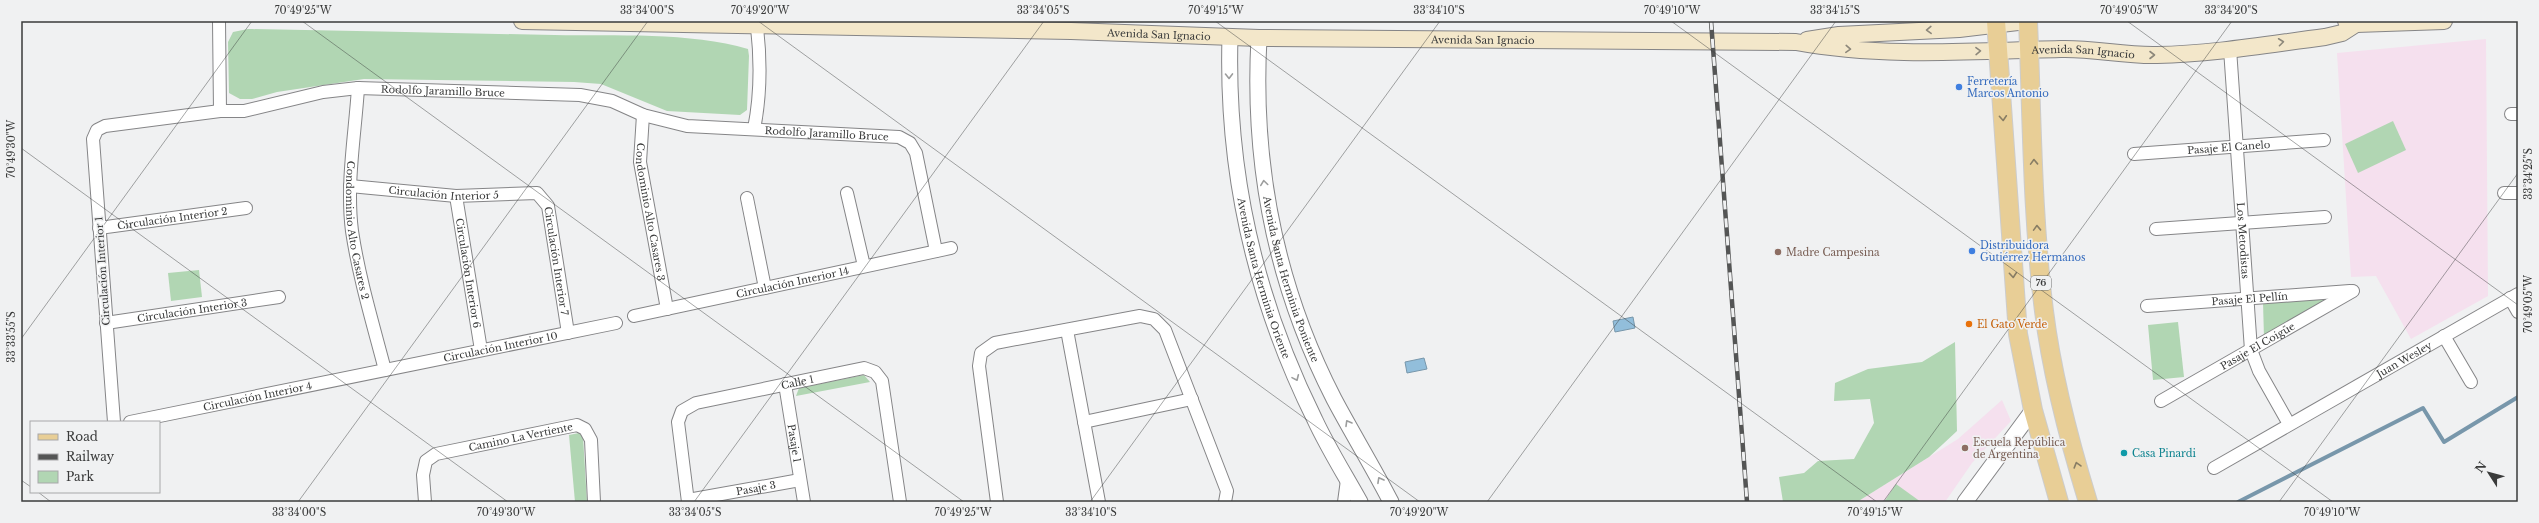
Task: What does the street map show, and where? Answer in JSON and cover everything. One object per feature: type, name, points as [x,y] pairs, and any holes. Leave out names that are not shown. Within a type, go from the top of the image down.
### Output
[{"type":"main road","name":"Avenida San Ignacio","points":[[522,21],[757,27],[1072,26],[1260,38],[1796,42],[1839,35],[2027,21]]},
{"type":"main road","name":"76","points":[[2027,21],[2038,250],[2044,310],[2060,401],[2088,502]]},
{"type":"main road","points":[[2351,23],[2444,21]]},
{"type":"main road","points":[[1996,23],[2018,334],[2033,410],[2058,502]]},
{"type":"main road","name":"Avenida San Ignacio","points":[[1796,42],[1824,47],[1866,50],[1998,51],[2073,49],[2157,55],[2230,49],[2334,35],[2351,23]]},
{"type":"street","points":[[219,21],[220,111]]},
{"type":"street","name":"Rodolfo Jaramillo Bruce","points":[[754,129],[760,99],[761,66],[757,27]]},
{"type":"street","name":"Avenida Santa Herminia Oriente","points":[[1230,37],[1229,73],[1232,138],[1244,220],[1260,284],[1277,333],[1314,418],[1360,502]]},
{"type":"street","name":"Avenida Santa Herminia Poniente","points":[[1260,38],[1258,123],[1270,216],[1285,280],[1301,323],[1334,398],[1391,502]]},
{"type":"street","name":"Los Metodistas","points":[[2230,49],[2251,350],[2259,371],[2289,424]]},
{"type":"street","name":"Rodolfo Jaramillo Bruce","points":[[105,126],[220,111],[250,110],[323,92],[358,88],[580,95],[612,101],[643,115],[688,126],[899,137],[910,143],[916,153],[936,251]]},
{"type":"street","name":"Condominio Alto Casares 2","points":[[358,88],[350,186],[352,230],[360,273],[385,370]]},
{"type":"street","name":"Condominio Alto Casares 3","points":[[643,115],[640,162],[667,309]]},
{"type":"street","name":"Circulación Interior 1","points":[[105,126],[97,130],[93,139],[114,421]]},
{"type":"street","name":"Pasaje El Canelo","points":[[2134,154],[2324,140]]},
{"type":"street","name":"Circulación Interior 5","points":[[350,186],[456,196],[537,193]]},
{"type":"street","name":"Circulación Interior 7","points":[[537,193],[548,206],[568,333]]},
{"type":"street","points":[[847,193],[864,266]]},
{"type":"street","points":[[2504,193],[2518,193]]},
{"type":"street","name":"Circulación Interior 6","points":[[456,196],[481,350]]},
{"type":"street","points":[[747,198],[765,288]]},
{"type":"street","name":"Circulación Interior 2","points":[[99,228],[246,208]]},
{"type":"street","points":[[1244,220],[1256,221],[1270,216]]},
{"type":"street","points":[[2156,229],[2325,217]]},
{"type":"street","name":"Circulación Interior 14","points":[[634,316],[951,248]]},
{"type":"street","name":"Pasaje El Pellín","points":[[2147,306],[2354,291]]},
{"type":"street","name":"Pasaje El Coigüe","points":[[2161,401],[2354,291]]},
{"type":"street","points":[[2514,296],[2518,312]]},
{"type":"street","name":"Juan Wesley","points":[[2214,468],[2514,296]]},
{"type":"street","name":"Circulación Interior 3","points":[[106,323],[279,297]]},
{"type":"street","points":[[997,502],[979,366],[981,353],[995,343],[1140,316],[1154,319],[1165,330],[1227,491],[1225,502]]},
{"type":"street","name":"Circulación Interior 10","points":[[385,370],[616,323]]},
{"type":"street","points":[[1277,333],[1287,325],[1301,323]]},
{"type":"street","points":[[1067,330],[1099,502]]},
{"type":"street","points":[[2444,336],[2471,382]]},
{"type":"street","name":"Calle 1","points":[[688,501],[678,422],[682,411],[696,403],[864,368],[879,376],[882,382],[900,502]]},
{"type":"street","name":"Circulación Interior 4","points":[[135,421],[385,370]]},
{"type":"street","name":"Pasaje 1","points":[[785,384],[804,502]]},
{"type":"street","points":[[1084,422],[1192,399]]},
{"type":"street","points":[[1965,502],[2033,410]]},
{"type":"street","name":"Camino La Vertiente","points":[[426,502],[423,475],[426,461],[436,454],[577,425],[585,429],[590,440],[594,502]]},
{"type":"street","name":"Pasaje 3","points":[[688,501],[800,480]]},
{"type":"street","points":[[1344,502],[1347,480]]},
{"type":"shaded area","points":[[2486,39],[2488,296],[2411,339],[2376,276],[2351,277],[2337,53]]},
{"type":"shaded area","name":"Escuela República de Argentina","points":[[2002,400],[2011,421],[1972,463],[1945,502],[1857,502],[1958,439]]},
{"type":"green space","points":[[248,29],[627,35],[677,37],[702,40],[748,49],[747,110],[740,115],[667,111],[601,84],[574,82],[364,79],[277,92],[252,99],[240,99],[229,93],[228,42],[233,32]]},
{"type":"green space","points":[[2393,121],[2406,150],[2358,173],[2345,144]]},
{"type":"green space","points":[[199,270],[202,297],[171,301],[168,273]]},
{"type":"green space","points":[[2329,298],[2264,338],[2263,302]]},
{"type":"green space","points":[[2178,322],[2184,377],[2153,380],[2148,325]]},
{"type":"green space","points":[[1955,342],[1957,431],[1929,457],[1857,502],[1783,502],[1779,477],[1804,473],[1818,461],[1854,459],[1874,423],[1870,399],[1834,401],[1835,383],[1868,369],[1922,362]]},
{"type":"green space","points":[[864,375],[870,382],[796,396],[799,388]]},
{"type":"green space","points":[[579,433],[583,437],[587,502],[575,502],[569,435]]},
{"type":"green space","points":[[1896,484],[1921,502],[1884,502]]},
{"type":"water","points":[[1633,317],[1635,328],[1615,332],[1613,321]]},
{"type":"water","points":[[1424,358],[1427,369],[1407,373],[1405,362]]},
{"type":"waterway","points":[[2238,502],[2423,408],[2444,442],[2518,397]]},
{"type":"railway","points":[[1711,21],[1747,502]]},
{"type":"place","name":"Ferretería Marcos Antonio","points":[[1959,87]]},
{"type":"place","name":"Distribuidora Gutiérrez Hermanos","points":[[1972,251]]},
{"type":"place","name":"Madre Campesina","points":[[1778,252]]},
{"type":"place","name":"El Gato Verde","points":[[1969,324]]},
{"type":"place","name":"Escuela República de Argentina","points":[[1965,448]]},
{"type":"place","name":"Casa Pinardi","points":[[2124,453]]}]
